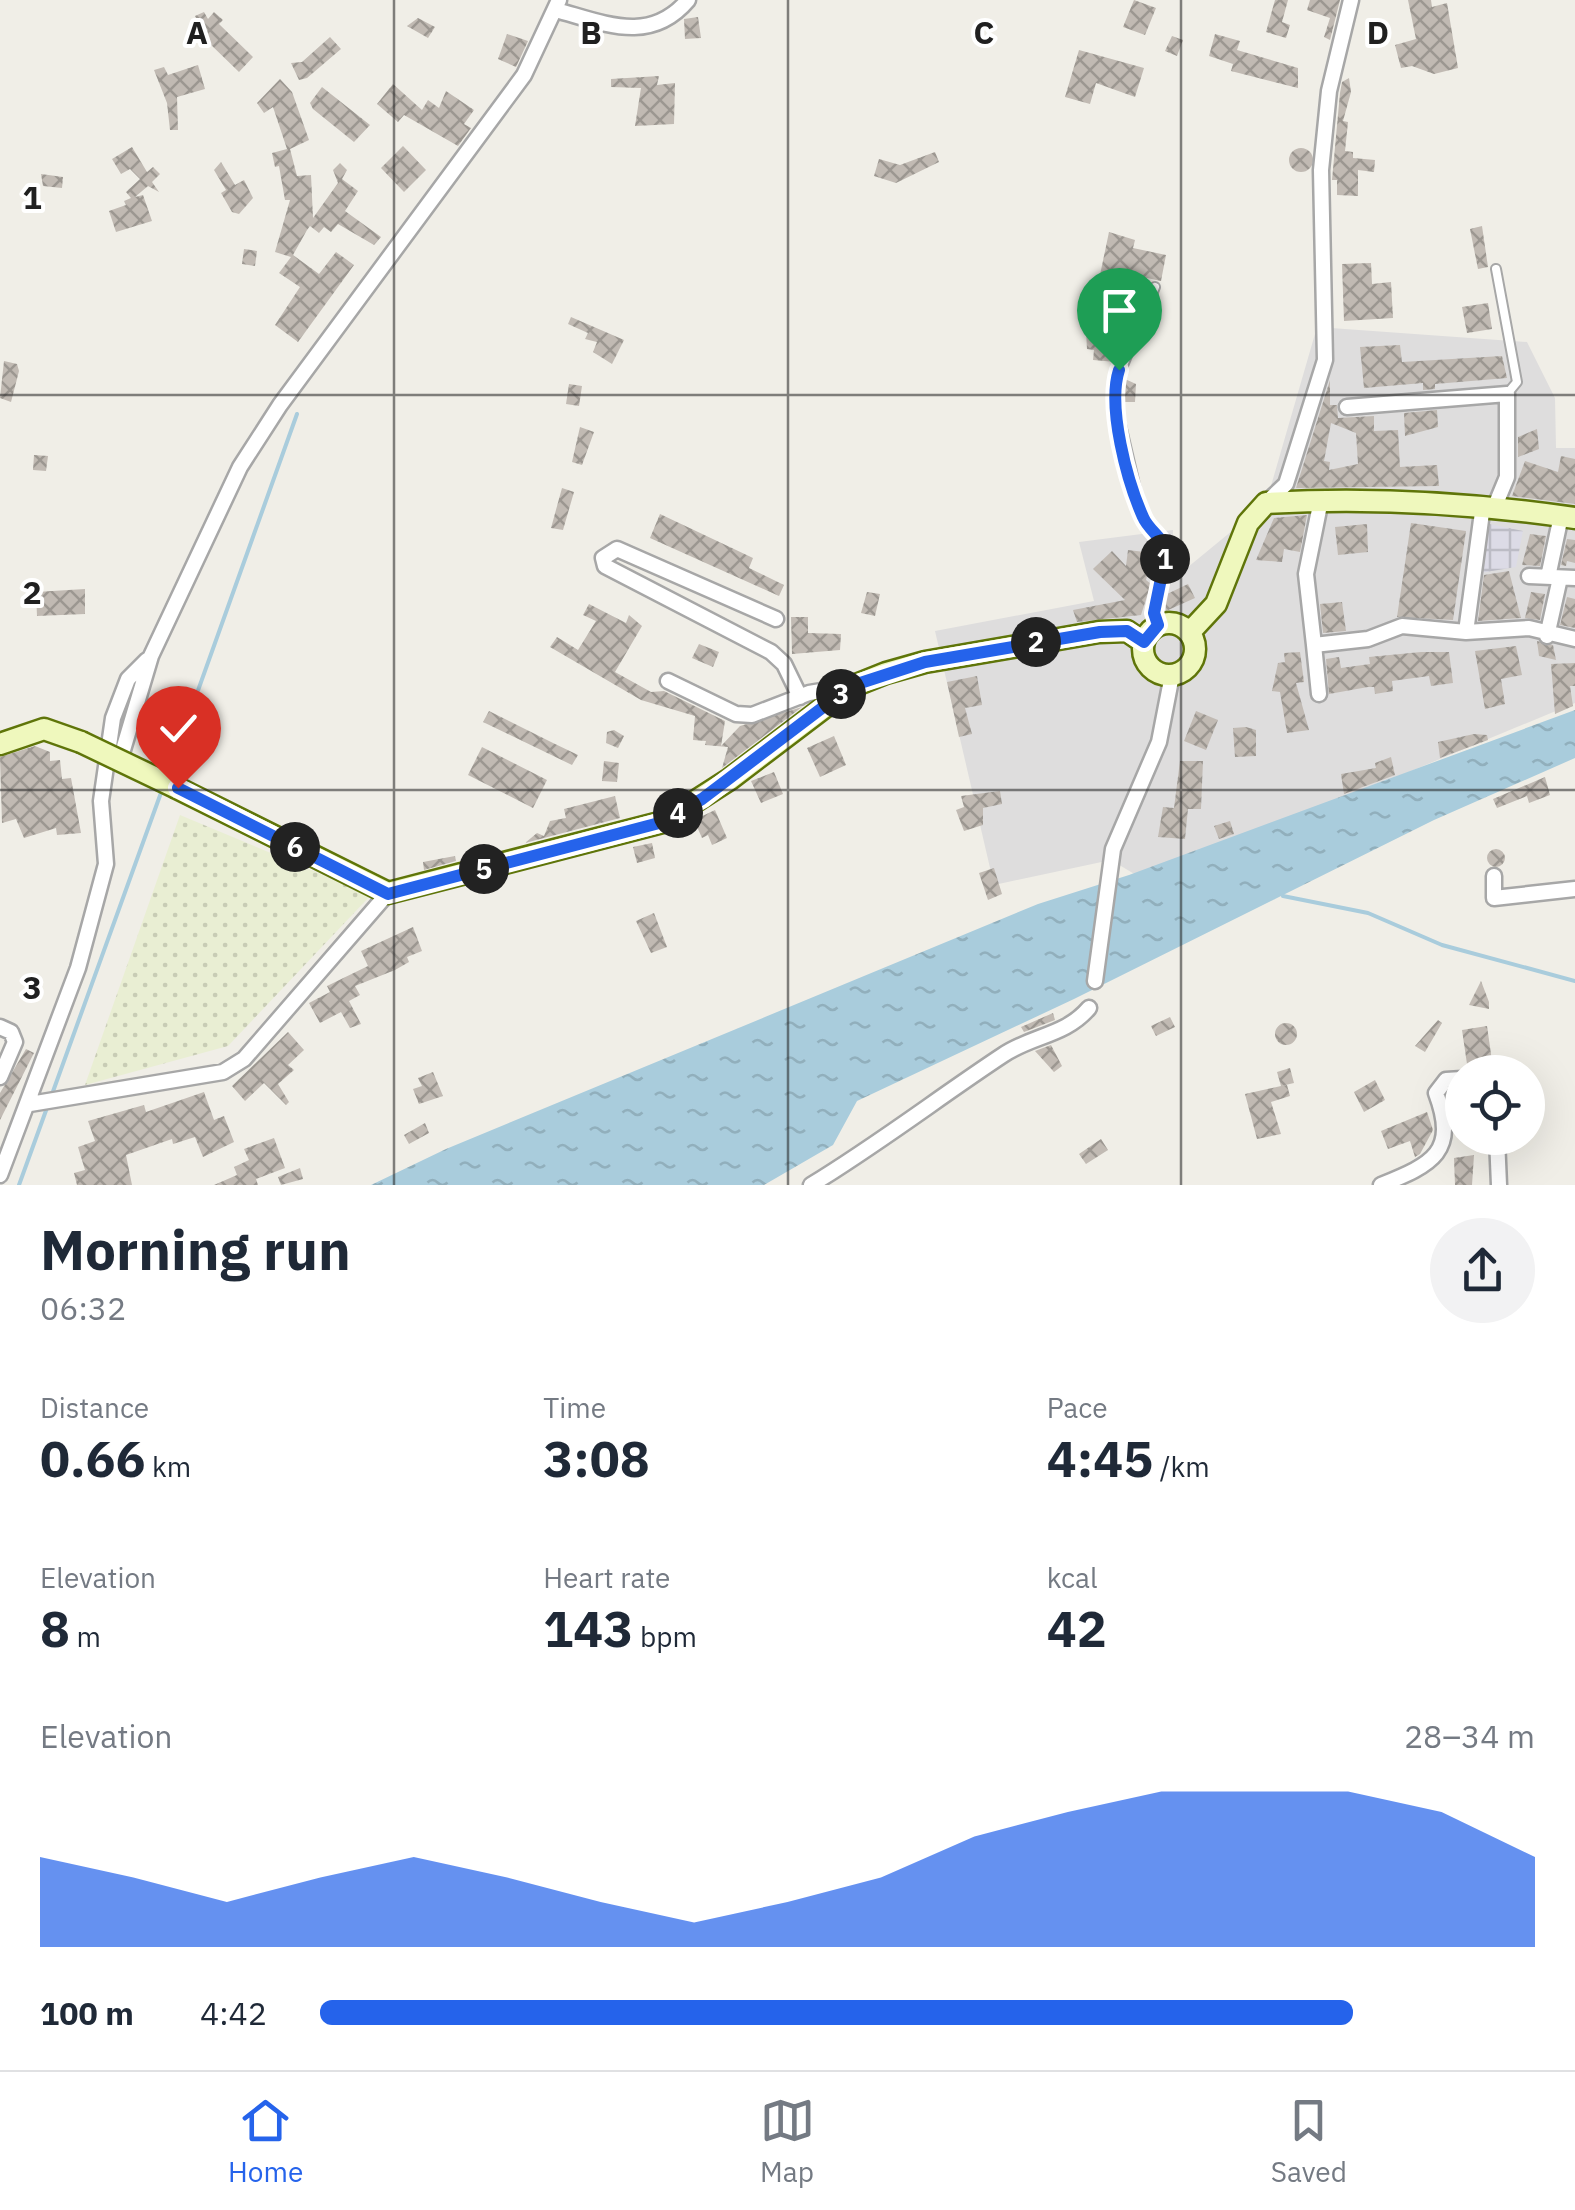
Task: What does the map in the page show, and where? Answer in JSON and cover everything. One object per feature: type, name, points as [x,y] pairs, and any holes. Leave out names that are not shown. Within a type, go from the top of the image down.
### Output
[{"type":"street","points":[[120,760],[151,656],[240,467],[280,406],[524,75],[558,5],[631,30],[651,28],[674,15],[688,0]]},
{"type":"street","points":[[1190,632],[1216,604],[1248,523],[1286,484],[1326,360],[1321,170],[1329,91],[1352,0]]},
{"type":"street","points":[[1348,407],[1506,394],[1508,477],[1489,506],[1466,632]]},
{"type":"street","points":[[1266,504],[1322,500],[1489,506],[1568,517],[1561,578],[1547,636]]},
{"type":"street","points":[[1319,694],[1306,574],[1322,500]]},
{"type":"street","points":[[776,618],[617,549],[603,558],[605,566],[771,652],[784,664],[800,696]]},
{"type":"street","points":[[1529,576],[1561,578]]},
{"type":"street","points":[[1144,642],[1158,625],[1169,622],[1190,632]]},
{"type":"street","points":[[1314,645],[1368,639],[1402,626],[1466,632],[1529,628],[1547,636],[1575,640]]},
{"type":"street","points":[[668,680],[736,714],[752,715],[800,696],[851,686],[925,662],[1100,632],[1127,631],[1144,642],[1149,666],[1172,675]]},
{"type":"street","points":[[1094,981],[1113,849],[1159,742],[1172,675],[1191,664],[1195,654],[1190,632]]},
{"type":"street","points":[[0,1175],[35,1102],[106,864],[101,801],[114,718],[128,679],[151,656]]},
{"type":"street","points":[[35,1102],[210,1074],[244,1059],[388,894],[663,822],[716,789],[851,686]]},
{"type":"street","points":[[0,744],[44,729],[81,742],[388,894]]},
{"type":"street","points":[[1494,876],[1494,898],[1575,889]]},
{"type":"street","points":[[811,1185],[880,1143],[1008,1052],[1072,1027],[1089,1008]]},
{"type":"street","points":[[0,1027],[11,1032],[15,1042],[0,1077]]},
{"type":"street","points":[[1445,1081],[1436,1094],[1445,1122]]},
{"type":"street","points":[[1381,1185],[1418,1170],[1439,1154],[1445,1134]]},
{"type":"street","points":[[1498,1155],[1499,1185]]},
{"type":"lane","points":[[1496,270],[1518,382],[1506,394]]},
{"type":"lane","points":[[1155,287],[1112,390],[1144,519],[1167,549],[1154,613],[1158,625]]},
{"type":"shaded area","points":[[1317,327],[1527,342],[1555,398],[1556,448],[1575,448],[1575,703],[1146,881],[1111,860],[994,885],[935,631],[1094,601],[1079,542],[1173,530],[1171,581],[1266,503]]},
{"type":"shaded area","points":[[1490,524],[1523,531],[1516,567],[1480,573]]},
{"type":"green space","points":[[180,815],[371,895],[228,1046],[85,1085]]},
{"type":"water","points":[[1575,710],[1575,758],[1434,820],[1074,999],[857,1101],[833,1145],[764,1185],[371,1185],[446,1149],[1038,904],[1129,875]]},
{"type":"building","points":[[1134,0],[1156,8],[1145,35],[1123,27]]},
{"type":"building","points":[[1275,0],[1288,0],[1282,22],[1290,25],[1286,38],[1266,32]]},
{"type":"building","points":[[1310,0],[1340,0],[1330,40],[1324,37],[1330,18],[1307,10]]},
{"type":"building","points":[[1408,0],[1431,0],[1432,7],[1447,3],[1458,68],[1434,74],[1412,66],[1401,68],[1395,45],[1416,39]]},
{"type":"building","points":[[204,12],[208,19],[214,12],[223,20],[219,24],[253,57],[239,72],[207,41],[195,16]]},
{"type":"building","points":[[698,17],[701,38],[685,39],[684,19]]},
{"type":"building","points":[[418,18],[435,27],[428,38],[407,26]]},
{"type":"building","points":[[507,34],[528,41],[516,67],[498,59]]},
{"type":"building","points":[[1215,34],[1240,41],[1237,50],[1298,68],[1298,88],[1231,71],[1233,64],[1209,56]]},
{"type":"building","points":[[1172,36],[1183,40],[1177,56],[1165,51]]},
{"type":"building","points":[[330,37],[341,49],[307,78],[299,80],[291,63],[302,62]]},
{"type":"building","points":[[1079,50],[1144,68],[1135,97],[1096,83],[1090,104],[1065,97]]},
{"type":"building","points":[[198,65],[205,89],[177,97],[178,130],[170,130],[167,103],[154,70],[164,67],[168,75]]},
{"type":"building","points":[[659,76],[657,85],[675,83],[674,124],[635,126],[641,88],[611,87],[611,79]]},
{"type":"building","points":[[1349,78],[1351,92],[1343,121],[1348,122],[1345,151],[1353,152],[1353,158],[1375,160],[1374,172],[1358,170],[1358,196],[1337,195],[1337,180],[1332,180],[1340,93],[1342,82]]},
{"type":"building","points":[[280,79],[292,92],[309,140],[290,149],[297,176],[311,175],[313,218],[338,183],[333,170],[340,163],[347,170],[342,179],[358,191],[345,211],[381,237],[374,245],[338,224],[331,232],[324,227],[319,233],[310,226],[293,255],[319,274],[336,252],[354,265],[298,342],[275,325],[300,287],[279,273],[291,257],[275,252],[290,200],[285,200],[279,166],[275,167],[272,153],[287,149],[273,107],[264,113],[257,103]]},
{"type":"building","points":[[393,84],[422,110],[428,100],[439,108],[446,91],[474,110],[464,124],[471,128],[458,146],[404,115],[398,122],[377,104]]},
{"type":"building","points":[[322,87],[370,125],[354,142],[313,109],[310,103]]},
{"type":"building","points":[[403,146],[426,170],[404,192],[381,168]]},
{"type":"building","points":[[132,147],[147,172],[153,167],[160,174],[152,182],[159,192],[148,186],[135,197],[143,195],[152,221],[116,232],[109,211],[126,205],[124,201],[131,198],[126,192],[140,179],[130,169],[121,174],[112,159]]},
{"type":"building","points":[[1301,148],[1310,151],[1310,169],[1301,172],[1292,169],[1289,160],[1292,151]]},
{"type":"building","points":[[935,152],[939,162],[896,183],[874,176],[879,159],[900,165]]},
{"type":"building","points":[[221,162],[235,185],[244,180],[253,198],[239,214],[232,212],[221,193],[226,190],[214,170]]},
{"type":"building","points":[[41,174],[63,177],[62,188],[43,186]]},
{"type":"building","points":[[1482,226],[1488,267],[1478,269],[1470,229]]},
{"type":"building","points":[[1109,232],[1135,240],[1133,248],[1166,255],[1161,281],[1147,278],[1139,298],[1133,296],[1134,317],[1116,362],[1093,360],[1094,350],[1087,349],[1086,331],[1089,300],[1094,300],[1096,294]]},
{"type":"building","points":[[244,249],[257,251],[255,266],[242,264]]},
{"type":"building","points":[[1371,263],[1372,284],[1391,282],[1393,318],[1344,321],[1342,264]]},
{"type":"building","points":[[1488,303],[1492,329],[1467,333],[1462,307]]},
{"type":"building","points":[[571,317],[624,340],[612,364],[593,352],[597,342],[585,339],[588,333],[568,324]]},
{"type":"building","points":[[1400,345],[1402,362],[1502,356],[1507,378],[1435,384],[1435,389],[1423,390],[1423,383],[1364,388],[1360,347]]},
{"type":"building","points":[[4,361],[17,364],[19,371],[11,402],[0,398]]},
{"type":"building","points":[[1125,379],[1136,384],[1135,402],[1123,402]]},
{"type":"building","points":[[1330,380],[1330,405],[1337,405],[1338,418],[1374,416],[1374,431],[1398,430],[1400,467],[1437,465],[1439,486],[1296,488]],"holes":[[[1331,423],[1356,433],[1358,464],[1329,470],[1330,462],[1324,461]]]},
{"type":"building","points":[[569,384],[582,386],[579,406],[566,404]]},
{"type":"building","points":[[1437,410],[1438,427],[1405,436],[1404,413]]},
{"type":"building","points":[[580,427],[594,432],[582,465],[572,462]]},
{"type":"building","points":[[1537,429],[1539,449],[1518,457],[1518,437]]},
{"type":"building","points":[[34,455],[48,456],[46,471],[33,470]]},
{"type":"building","points":[[1561,456],[1575,459],[1575,504],[1512,496],[1525,461],[1558,472]]},
{"type":"building","points":[[562,488],[574,492],[563,530],[551,528]]},
{"type":"building","points":[[660,514],[753,558],[749,568],[784,585],[779,596],[650,538]]},
{"type":"building","points":[[1307,515],[1300,552],[1284,549],[1282,562],[1256,560],[1274,518]]},
{"type":"building","points":[[1411,523],[1466,531],[1453,620],[1397,617]]},
{"type":"building","points":[[1367,524],[1368,552],[1338,555],[1335,527]]},
{"type":"building","points":[[1530,534],[1546,536],[1540,566],[1522,565]]},
{"type":"building","points":[[1567,539],[1575,540],[1575,563],[1567,561],[1566,566],[1561,565]]},
{"type":"building","points":[[1128,550],[1153,553],[1146,580],[1151,584],[1141,615],[1077,622],[1073,610],[1125,600],[1093,569],[1112,551],[1126,566]]},
{"type":"building","points":[[1509,571],[1521,618],[1478,621],[1484,575]]},
{"type":"building","points":[[1188,584],[1195,598],[1166,611],[1165,595]]},
{"type":"building","points":[[85,589],[85,614],[37,616],[36,592]]},
{"type":"building","points":[[867,592],[880,594],[875,616],[861,613]]},
{"type":"building","points":[[1531,592],[1545,594],[1540,620],[1525,618]]},
{"type":"building","points":[[1567,597],[1575,599],[1575,628],[1560,625]]},
{"type":"building","points":[[1342,602],[1346,631],[1323,633],[1320,604]]},
{"type":"building","points":[[589,604],[626,623],[629,615],[642,626],[615,672],[651,692],[664,691],[725,721],[721,746],[740,726],[802,707],[722,768],[728,747],[705,745],[706,741],[693,740],[695,716],[641,700],[550,647],[557,637],[578,650],[596,621],[583,615]]},
{"type":"building","points":[[791,617],[808,617],[808,633],[841,634],[840,650],[792,654]]},
{"type":"building","points":[[1537,641],[1553,645],[1556,660],[1539,656]]},
{"type":"building","points":[[699,644],[719,652],[713,667],[692,658]]},
{"type":"building","points":[[1516,646],[1522,675],[1501,679],[1505,704],[1485,709],[1475,651]]},
{"type":"building","points":[[1300,652],[1304,682],[1296,683],[1309,730],[1287,733],[1280,692],[1272,691],[1278,663],[1285,662],[1284,653]]},
{"type":"building","points":[[1449,652],[1453,683],[1431,686],[1429,676],[1392,681],[1393,691],[1375,694],[1374,687],[1368,687],[1329,694],[1326,659],[1339,657],[1341,668],[1370,664],[1369,657]]},
{"type":"building","points":[[1575,663],[1575,686],[1570,686],[1573,706],[1555,714],[1551,664]]},
{"type":"building","points":[[977,676],[982,705],[965,708],[972,734],[959,737],[947,682]]},
{"type":"building","points":[[489,711],[578,755],[572,765],[483,722]]},
{"type":"building","points":[[1196,711],[1218,720],[1206,750],[1184,741]]},
{"type":"building","points":[[1233,728],[1256,730],[1256,756],[1235,757]]},
{"type":"building","points":[[614,730],[624,736],[618,748],[606,743],[607,732]]},
{"type":"building","points":[[1487,735],[1488,740],[1440,758],[1438,742]]},
{"type":"building","points":[[834,736],[846,765],[820,777],[807,748]]},
{"type":"building","points":[[35,746],[50,752],[50,761],[60,760],[62,779],[71,778],[81,833],[57,835],[56,828],[24,838],[16,819],[2,823],[0,757]]},
{"type":"building","points":[[482,747],[547,780],[533,808],[468,775]]},
{"type":"building","points":[[1391,757],[1395,775],[1344,794],[1341,774],[1376,768],[1375,763]]},
{"type":"building","points":[[604,761],[619,763],[617,782],[602,781]]},
{"type":"building","points":[[1180,761],[1203,761],[1201,809],[1188,809],[1185,839],[1158,837],[1163,807],[1174,808]]},
{"type":"building","points":[[774,772],[783,794],[761,803],[751,781]]},
{"type":"building","points":[[1545,777],[1550,795],[1529,803],[1527,796],[1497,808],[1493,799]]},
{"type":"building","points":[[1000,791],[1002,804],[983,808],[983,825],[964,831],[956,810],[964,807],[961,796]]},
{"type":"building","points":[[615,796],[620,818],[525,843],[537,833],[544,836],[550,821],[566,818],[564,809]]},
{"type":"building","points":[[715,810],[727,838],[712,845],[708,835],[702,838],[694,820]]},
{"type":"building","points":[[1230,821],[1234,834],[1219,839],[1214,826]]},
{"type":"building","points":[[652,843],[655,858],[637,863],[633,847]]},
{"type":"building","points":[[1496,849],[1505,858],[1496,867],[1487,858]]},
{"type":"building","points":[[455,856],[456,861],[424,870],[423,862]]},
{"type":"building","points":[[994,868],[1002,894],[988,900],[979,873]]},
{"type":"building","points":[[654,913],[667,947],[651,953],[636,921]]},
{"type":"building","points":[[413,927],[422,951],[407,957],[409,962],[395,970],[355,986],[360,995],[349,1001],[361,1024],[350,1028],[341,1012],[320,1023],[309,1003],[330,992],[327,986],[368,966],[361,951]]},
{"type":"building","points":[[1481,981],[1489,1002],[1489,1009],[1469,1005]]},
{"type":"building","points":[[1053,1013],[1055,1020],[1024,1032],[1021,1027]]},
{"type":"building","points":[[1170,1017],[1175,1027],[1156,1036],[1151,1026]]},
{"type":"building","points":[[1438,1020],[1442,1023],[1425,1052],[1415,1046]]},
{"type":"building","points":[[1286,1023],[1294,1026],[1294,1042],[1286,1045],[1278,1042],[1275,1034],[1278,1026]]},
{"type":"building","points":[[1487,1026],[1491,1055],[1466,1055],[1462,1030]]},
{"type":"building","points":[[288,1032],[304,1050],[288,1065],[294,1070],[278,1084],[289,1102],[286,1105],[264,1083],[245,1101],[232,1086]]},
{"type":"building","points":[[1051,1045],[1062,1066],[1054,1072],[1035,1051]]},
{"type":"building","points":[[26,1049],[34,1053],[0,1120],[0,1093]]},
{"type":"building","points":[[1290,1068],[1294,1083],[1281,1086],[1277,1072]]},
{"type":"building","points":[[433,1072],[443,1096],[419,1104],[413,1089],[422,1086],[418,1078]]},
{"type":"building","points":[[1375,1080],[1385,1100],[1364,1112],[1354,1092]]},
{"type":"building","points":[[1287,1085],[1290,1096],[1271,1102],[1281,1134],[1257,1139],[1245,1094]]},
{"type":"building","points":[[204,1092],[214,1120],[224,1116],[234,1142],[203,1157],[195,1137],[173,1144],[172,1139],[126,1155],[132,1185],[77,1185],[74,1173],[85,1170],[78,1147],[95,1141],[88,1121],[144,1105],[146,1112]]},
{"type":"building","points":[[1427,1112],[1433,1130],[1420,1154],[1415,1157],[1410,1141],[1388,1149],[1381,1131]]},
{"type":"building","points":[[425,1123],[429,1133],[409,1144],[404,1135]]},
{"type":"building","points":[[274,1138],[285,1168],[256,1179],[258,1185],[214,1185],[237,1175],[234,1167],[249,1160],[244,1149]]},
{"type":"building","points":[[1101,1139],[1108,1150],[1086,1164],[1079,1154]]},
{"type":"building","points":[[1474,1155],[1472,1185],[1455,1185],[1454,1158]]},
{"type":"building","points":[[300,1168],[303,1179],[281,1185],[278,1177]]},
{"type":"waterway","points":[[167,777],[297,414]]},
{"type":"waterway","points":[[51,1097],[162,790]]},
{"type":"waterway","points":[[1283,896],[1368,913],[1442,945],[1575,981]]},
{"type":"waterway","points":[[19,1185],[48,1105]]},
{"type":"route","points":[[178,788],[388,894],[663,822],[702,799],[851,686],[886,673],[925,662],[1100,632],[1127,631],[1144,642],[1148,632],[1158,625],[1154,613],[1167,549],[1144,519],[1114,412],[1112,390],[1119,370]]}]
